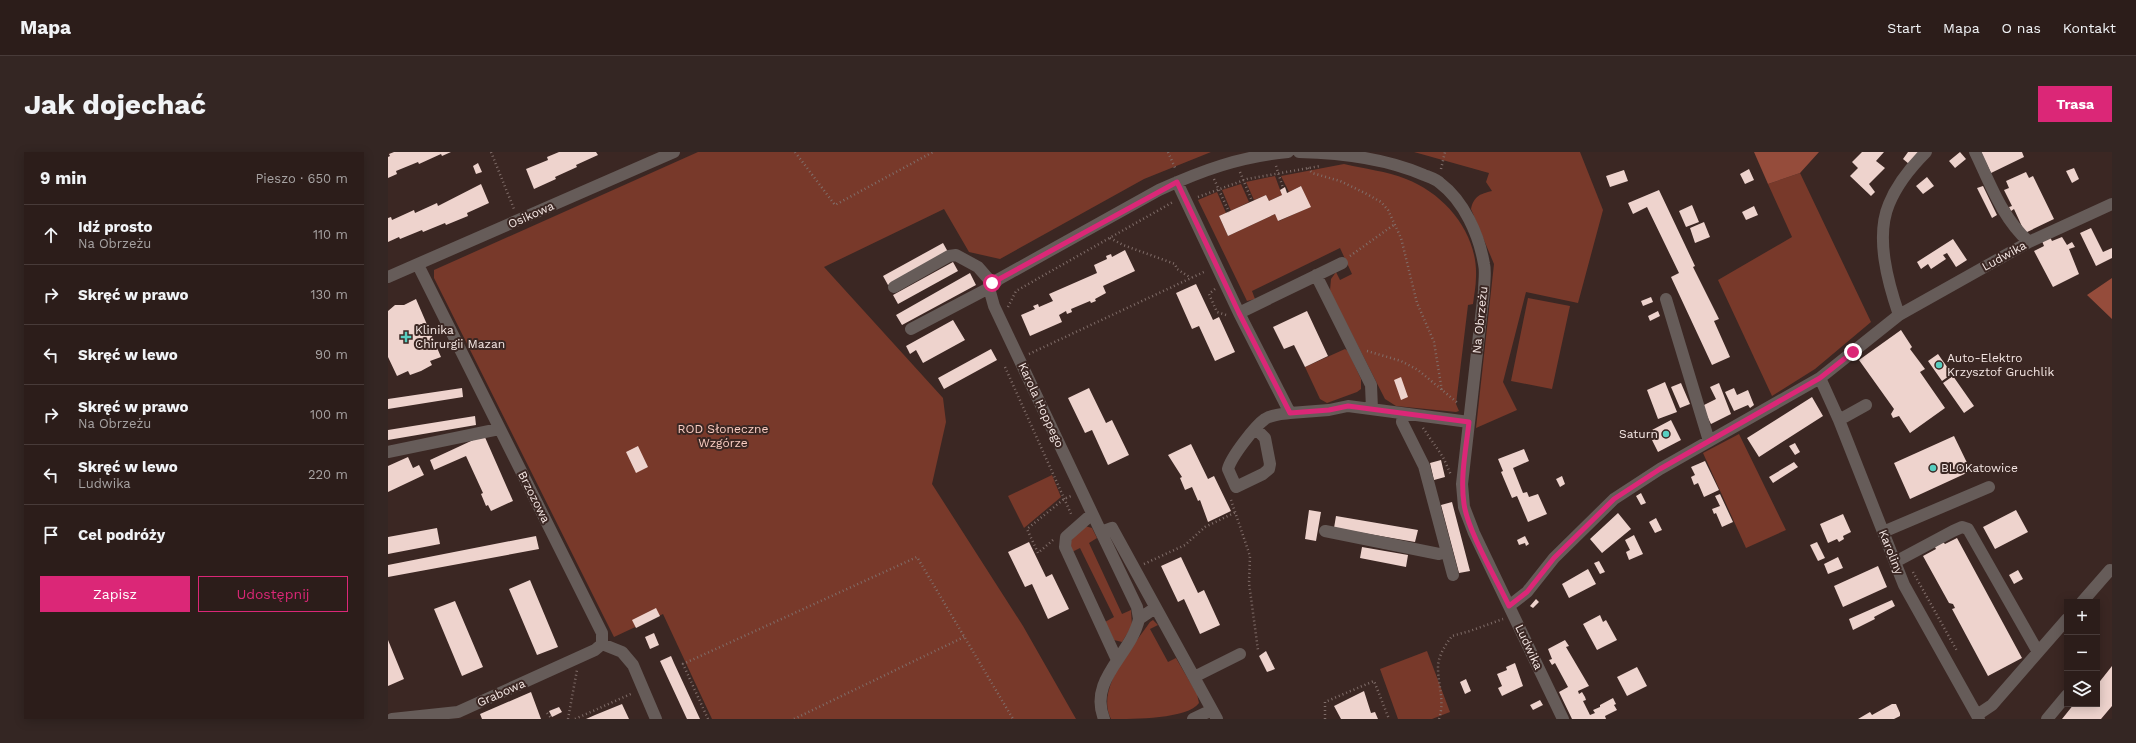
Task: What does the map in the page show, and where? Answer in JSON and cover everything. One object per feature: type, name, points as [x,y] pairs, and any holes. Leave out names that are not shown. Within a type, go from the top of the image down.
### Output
[{"type":"street","name":"Osikowa","points":[[388,277],[674,152]]},
{"type":"street","points":[[911,329],[990,289],[1179,181],[1210,168],[1236,160],[1288,152]]},
{"type":"street","name":"Na Obrzeżu","points":[[1299,152],[1363,157],[1408,168],[1439,181],[1449,190],[1465,212],[1481,249],[1484,266],[1484,291],[1465,421],[1462,484],[1464,507],[1508,612]]},
{"type":"street","points":[[1900,315],[1892,296],[1884,245],[1888,205],[1897,188],[1912,166],[1926,152]]},
{"type":"street","points":[[1975,152],[2000,205],[2015,230],[2029,242]]},
{"type":"street","points":[[1179,181],[1217,266],[1234,316],[1290,413]]},
{"type":"street","name":"Ludwika","points":[[1562,719],[1508,612],[1527,592],[1554,558],[1614,499],[1660,469],[1820,378],[1900,315],[2029,242],[2112,204]]},
{"type":"street","name":"Karola Hoppego","points":[[894,287],[949,256],[956,255],[978,267],[990,289],[1136,607],[1139,619]]},
{"type":"street","points":[[1234,316],[1342,263]]},
{"type":"street","name":"Brzozowa","points":[[418,265],[602,633],[602,644]]},
{"type":"street","points":[[1316,275],[1371,385],[1372,409]]},
{"type":"street","points":[[1666,299],[1709,441]]},
{"type":"street","name":"Karoliny","points":[[1820,378],[1839,420],[1883,532],[1900,559],[1904,585],[1978,717]]},
{"type":"street","points":[[1839,420],[1866,405]]},
{"type":"street","points":[[1256,429],[1264,438],[1270,464],[1269,469],[1263,474],[1236,487],[1228,469],[1231,459],[1256,429],[1265,419],[1274,414],[1329,410],[1348,406],[1465,421]]},
{"type":"street","points":[[1403,414],[1402,422],[1424,466],[1453,575]]},
{"type":"street","points":[[388,452],[499,429]]},
{"type":"street","points":[[1883,532],[1989,487]]},
{"type":"street","points":[[1092,514],[1066,537],[1065,547],[1117,660]]},
{"type":"street","points":[[1900,559],[1962,527],[1968,529],[2038,652]]},
{"type":"street","points":[[1101,532],[1112,528],[1214,714],[1192,719]]},
{"type":"street","points":[[1326,531],[1439,554],[1447,552]]},
{"type":"street","points":[[2085,599],[2110,570]]},
{"type":"street","points":[[1104,719],[1100,703],[1102,688],[1117,660],[1136,631],[1139,619],[1155,608]]},
{"type":"street","points":[[1978,717],[1992,705],[2064,622]]},
{"type":"street","points":[[602,644],[622,652],[633,665],[656,719]]},
{"type":"street","name":"Grabowa","points":[[392,719],[459,716],[595,650],[602,644]]},
{"type":"street","points":[[1194,677],[1240,654]]},
{"type":"street","points":[[2047,719],[2064,698]]},
{"type":"path","points":[[490,152],[519,220]]},
{"type":"path","points":[[795,152],[835,205],[933,152]]},
{"type":"path","points":[[1168,152],[1179,181]]},
{"type":"path","points":[[1439,181],[1445,152]]},
{"type":"path","points":[[1274,154],[1277,174],[1283,188]]},
{"type":"path","points":[[1236,160],[1242,181],[1252,201]]},
{"type":"path","points":[[1194,198],[1242,181],[1323,166]]},
{"type":"path","points":[[1210,168],[1229,212]]},
{"type":"path","points":[[1308,168],[1312,173],[1340,181],[1381,202],[1395,224],[1401,238],[1417,303],[1434,342],[1442,391]]},
{"type":"path","points":[[1006,311],[1016,291],[1176,201]]},
{"type":"path","points":[[1342,263],[1395,224]]},
{"type":"path","points":[[1110,238],[1123,245],[1175,264],[1177,269],[1191,278]]},
{"type":"path","points":[[1024,349],[1027,356],[1217,266]]},
{"type":"path","points":[[1216,284],[1214,291],[1209,294],[1217,312],[1234,316]]},
{"type":"path","points":[[1354,352],[1360,349],[1401,361],[1418,370],[1459,404]]},
{"type":"path","points":[[1005,367],[1074,521]]},
{"type":"path","points":[[1460,396],[1459,404],[1465,421]]},
{"type":"path","points":[[1419,416],[1418,421],[1443,457],[1452,478]]},
{"type":"path","points":[[1059,535],[1038,553],[1027,528],[1064,499],[1082,491]]},
{"type":"path","points":[[1231,500],[1250,556],[1249,583],[1258,650]]},
{"type":"path","points":[[1142,565],[1185,545],[1205,527],[1236,512]]},
{"type":"path","points":[[708,719],[683,664],[917,557],[1013,719]]},
{"type":"path","points":[[1900,559],[1958,653]]},
{"type":"path","points":[[1439,719],[1442,708],[1438,665],[1443,648],[1452,636],[1470,632],[1508,612]]},
{"type":"path","points":[[794,719],[964,637]]},
{"type":"path","points":[[568,719],[577,668]]},
{"type":"path","points":[[1325,719],[1325,702],[1374,681],[1389,719]]},
{"type":"path","points":[[632,687],[637,699]]},
{"type":"path","points":[[575,719],[634,692]]},
{"type":"path","points":[[547,713],[552,719]]},
{"type":"green space","name":"ROD Słoneczne Wzgórze","points":[[698,152],[1211,152],[1144,179],[1000,259],[969,252],[944,209],[824,267],[943,398],[946,422],[932,484],[1023,626],[1076,719],[712,719],[663,614],[614,637],[434,278],[434,270]]},
{"type":"green space","points":[[1414,152],[1580,152],[1603,210],[1578,303],[1526,292],[1503,382],[1517,410],[1476,428],[1494,264],[1471,209],[1478,196],[1492,191],[1486,182],[1489,173]]},
{"type":"green space","points":[[1344,164],[1391,174],[1420,186],[1434,194],[1446,205],[1465,231],[1471,245],[1475,261],[1476,280],[1473,304],[1468,305],[1456,404],[1459,411],[1456,412],[1396,406],[1385,399],[1330,291],[1331,279],[1336,272],[1340,280],[1352,274],[1340,248],[1252,291],[1255,299],[1247,301],[1198,200],[1217,192],[1226,213],[1219,216],[1228,236],[1275,214],[1279,221],[1310,207],[1301,186],[1289,192],[1281,176]]},
{"type":"green space","points":[[1800,173],[1871,322],[1815,369],[1772,396],[1718,280],[1792,237],[1768,184]]},
{"type":"green space","points":[[1275,176],[1282,195],[1269,201],[1266,195],[1254,200],[1246,182]]},
{"type":"green space","points":[[1241,184],[1249,202],[1231,211],[1222,190]]},
{"type":"green space","points":[[1528,298],[1570,306],[1552,389],[1511,381]]},
{"type":"green space","points":[[1345,349],[1348,351],[1361,379],[1361,389],[1357,392],[1327,403],[1320,399],[1305,367]]},
{"type":"green space","points":[[1739,434],[1786,530],[1746,548],[1703,453]]},
{"type":"green space","points":[[1052,475],[1061,497],[1024,528],[1008,496]]},
{"type":"green space","points":[[1085,526],[1092,528],[1097,538],[1089,543],[1122,614],[1131,610],[1132,626],[1122,642],[1114,640],[1105,622],[1114,617],[1080,548],[1072,552],[1071,540],[1078,531]]},
{"type":"green space","points":[[1153,620],[1158,625],[1150,629],[1168,662],[1176,658],[1197,694],[1199,703],[1193,708],[1184,712],[1172,715],[1146,718],[1111,719],[1107,707],[1108,694],[1112,681],[1126,656],[1150,622]]},
{"type":"green space","points":[[1427,651],[1450,712],[1432,719],[1398,719],[1380,669]]},
{"type":"shaded area","points":[[1754,152],[1819,152],[1800,173],[1768,184]]},
{"type":"shaded area","points":[[2112,278],[2112,319],[2087,295]]},
{"type":"building","points":[[394,152],[451,152],[442,156],[441,154],[419,164],[418,162],[396,171],[397,174],[388,178],[388,157],[390,156],[389,154]]},
{"type":"building","points":[[559,152],[596,152],[598,155],[555,177],[556,179],[534,189],[526,169],[548,160],[547,157]]},
{"type":"building","points":[[1862,152],[1884,152],[1876,161],[1885,168],[1869,184],[1875,192],[1871,196],[1850,176],[1858,168],[1852,162]]},
{"type":"building","points":[[1908,152],[1919,152],[1909,164],[1903,159]]},
{"type":"building","points":[[1960,152],[1966,159],[1955,168],[1949,161]]},
{"type":"building","points":[[1981,152],[2022,152],[2024,157],[1991,173]]},
{"type":"building","points":[[478,163],[482,172],[476,174],[473,166]]},
{"type":"building","points":[[2074,168],[2079,179],[2072,183],[2066,171]]},
{"type":"building","points":[[1749,169],[1754,180],[1745,184],[1740,174]]},
{"type":"building","points":[[1624,170],[1628,181],[1610,187],[1606,176]]},
{"type":"building","points":[[2026,172],[2029,178],[2033,176],[2054,219],[2025,233],[2014,209],[2011,211],[2009,207],[2012,206],[2004,190],[2009,188],[2006,181]]},
{"type":"building","points":[[1927,177],[1934,186],[1923,194],[1916,186]]},
{"type":"building","points":[[481,184],[489,203],[467,213],[468,216],[446,225],[445,223],[423,232],[422,230],[388,242],[388,218],[391,217],[392,220],[414,210],[415,213],[437,203],[438,206]]},
{"type":"building","points":[[1301,186],[1311,207],[1278,221],[1275,214],[1228,236],[1219,216],[1266,195],[1269,201],[1282,195],[1280,190],[1285,187],[1287,193]]},
{"type":"building","points":[[1983,186],[1997,215],[1992,218],[1977,188]]},
{"type":"building","points":[[1659,190],[1695,266],[1693,267],[1719,319],[1714,321],[1730,357],[1712,365],[1671,277],[1679,273],[1647,207],[1633,214],[1628,203]]},
{"type":"building","points":[[1692,205],[1699,222],[1686,227],[1679,211]]},
{"type":"building","points":[[1754,206],[1758,215],[1746,220],[1742,212]]},
{"type":"building","points":[[1704,222],[1710,237],[1695,243],[1690,228]]},
{"type":"building","points":[[2091,228],[2103,252],[2112,248],[2112,258],[2096,266],[2080,233]]},
{"type":"building","points":[[2050,237],[2052,241],[2062,237],[2067,245],[2072,242],[2075,247],[2069,249],[2079,274],[2053,287],[2034,251],[2044,246],[2042,241]]},
{"type":"building","points":[[1953,239],[1967,260],[1956,267],[1947,253],[1943,255],[1946,259],[1931,269],[1928,264],[1921,269],[1917,262]]},
{"type":"building","points":[[943,243],[948,252],[888,285],[883,276]]},
{"type":"building","points":[[1125,250],[1135,271],[1103,286],[1106,293],[1095,299],[1096,301],[1091,303],[1090,301],[1071,309],[1072,312],[1067,314],[1066,311],[1059,315],[1062,322],[1030,336],[1021,315],[1035,309],[1033,306],[1038,304],[1039,307],[1053,301],[1049,294],[1097,273],[1094,265],[1107,259],[1106,256],[1111,254],[1112,257]]},
{"type":"building","points":[[953,262],[958,271],[898,304],[893,295]]},
{"type":"building","points":[[970,273],[976,285],[902,325],[896,315]]},
{"type":"building","points":[[1196,284],[1213,320],[1219,317],[1235,352],[1215,361],[1199,326],[1192,329],[1176,293]]},
{"type":"building","points":[[1651,297],[1653,302],[1643,306],[1641,301]]},
{"type":"building","points":[[416,299],[441,357],[430,361],[432,365],[421,371],[410,375],[408,371],[397,376],[388,357],[388,311],[395,305],[404,305]]},
{"type":"building","points":[[1307,311],[1328,356],[1305,367],[1294,345],[1284,349],[1273,327]]},
{"type":"building","points":[[1658,311],[1660,316],[1650,321],[1648,316]]},
{"type":"building","points":[[953,320],[965,340],[923,363],[916,350],[910,354],[906,346]]},
{"type":"building","points":[[1901,330],[1912,347],[1910,349],[1925,369],[1920,372],[1945,408],[1910,433],[1899,416],[1893,418],[1891,414],[1894,409],[1859,360]]},
{"type":"building","points":[[991,349],[997,360],[944,389],[938,378]]},
{"type":"building","points":[[1938,354],[1952,374],[1942,381],[1928,361]]},
{"type":"building","points":[[1953,376],[1974,406],[1964,413],[1943,383]]},
{"type":"building","points":[[1401,377],[1408,397],[1401,400],[1394,380]]},
{"type":"building","points":[[1665,382],[1677,412],[1658,419],[1647,390]]},
{"type":"building","points":[[1681,383],[1690,404],[1680,408],[1671,387]]},
{"type":"building","points":[[1719,383],[1731,414],[1711,424],[1702,406],[1716,399],[1710,387]]},
{"type":"building","points":[[462,388],[463,397],[388,409],[388,399]]},
{"type":"building","points":[[1089,388],[1106,423],[1112,420],[1129,455],[1108,465],[1092,430],[1085,433],[1068,398]]},
{"type":"building","points":[[1734,388],[1737,395],[1748,390],[1754,405],[1750,408],[1748,405],[1734,411],[1725,392]]},
{"type":"building","points":[[1812,397],[1823,416],[1759,457],[1747,438]]},
{"type":"building","points":[[475,416],[476,425],[388,440],[388,430]]},
{"type":"building","name":"Saturn","points":[[1671,420],[1681,440],[1658,452],[1652,440],[1656,438],[1652,430]]},
{"type":"building","points":[[484,435],[513,501],[491,511],[488,505],[486,506],[481,494],[483,493],[466,456],[434,470],[430,460]]},
{"type":"building","name":"BLOKatowice","points":[[1954,436],[1971,471],[1910,499],[1894,463]]},
{"type":"building","points":[[1795,443],[1800,452],[1795,455],[1789,446]]},
{"type":"building","points":[[1191,444],[1208,479],[1214,476],[1231,511],[1208,522],[1200,500],[1198,501],[1192,487],[1185,490],[1180,478],[1182,477],[1168,455]]},
{"type":"building","points":[[638,446],[648,467],[636,473],[626,452]]},
{"type":"building","points":[[1524,449],[1529,461],[1513,468],[1523,493],[1527,492],[1529,497],[1538,494],[1547,514],[1528,522],[1517,496],[1512,498],[1501,472],[1503,471],[1498,459]]},
{"type":"building","points":[[408,457],[413,468],[419,465],[424,475],[388,492],[388,466]]},
{"type":"building","points":[[1441,460],[1445,477],[1434,480],[1430,463]]},
{"type":"building","points":[[1705,461],[1719,490],[1704,497],[1698,483],[1694,485],[1691,477],[1695,475],[1691,467]]},
{"type":"building","points":[[1794,462],[1798,467],[1773,483],[1769,477]]},
{"type":"building","points":[[1562,476],[1565,484],[1560,487],[1556,479]]},
{"type":"building","points":[[1641,493],[1646,503],[1641,505],[1636,496]]},
{"type":"building","points":[[1720,494],[1733,522],[1722,527],[1716,513],[1714,514],[1712,509],[1720,506],[1715,496]]},
{"type":"building","points":[[1452,502],[1470,571],[1459,573],[1441,505]]},
{"type":"building","points":[[1309,510],[1321,512],[1316,541],[1305,539]]},
{"type":"building","points":[[2016,510],[2028,532],[1995,549],[1983,527]]},
{"type":"building","points":[[1618,513],[1631,529],[1602,553],[1590,539]]},
{"type":"building","points":[[1843,514],[1851,532],[1843,536],[1844,539],[1839,542],[1837,539],[1828,543],[1820,524]]},
{"type":"building","points":[[1336,516],[1418,530],[1415,542],[1334,528]]},
{"type":"building","points":[[1656,518],[1662,530],[1655,533],[1649,522]]},
{"type":"building","points":[[437,528],[440,544],[388,554],[388,537]]},
{"type":"building","points":[[1634,535],[1643,554],[1629,560],[1626,552],[1630,550],[1625,540]]},
{"type":"building","points":[[536,536],[539,549],[388,577],[388,565]]},
{"type":"building","points":[[1525,536],[1529,544],[1526,546],[1525,543],[1519,545],[1517,540]]},
{"type":"building","points":[[1957,538],[2022,658],[1988,676],[1952,609],[1955,608],[1953,604],[1949,603],[1923,556],[1936,549],[1935,547],[1943,542],[1945,544]]},
{"type":"building","points":[[1029,542],[1046,577],[1052,574],[1069,609],[1048,619],[1032,584],[1025,587],[1008,552]]},
{"type":"building","points":[[1817,542],[1825,558],[1818,561],[1810,545]]},
{"type":"building","points":[[1362,547],[1408,555],[1406,567],[1360,558]]},
{"type":"building","points":[[1181,557],[1198,593],[1204,590],[1220,625],[1200,634],[1184,599],[1178,602],[1161,566]]},
{"type":"building","points":[[1838,557],[1843,568],[1828,574],[1824,564]]},
{"type":"building","points":[[1599,561],[1605,572],[1600,574],[1594,563]]},
{"type":"building","points":[[1878,566],[1887,587],[1843,607],[1834,586]]},
{"type":"building","points":[[1588,569],[1596,584],[1569,598],[1562,584]]},
{"type":"building","points":[[2018,570],[2023,579],[2014,584],[2009,575]]},
{"type":"building","points":[[530,580],[558,647],[537,655],[509,589]]},
{"type":"building","points":[[1536,599],[1539,602],[1533,608],[1530,606]]},
{"type":"building","points":[[1892,600],[1895,606],[1874,617],[1875,619],[1853,630],[1849,619]]},
{"type":"building","points":[[455,601],[483,667],[462,676],[434,609]]},
{"type":"building","points":[[656,608],[660,616],[636,628],[632,620]]},
{"type":"building","points":[[1600,615],[1603,622],[1606,620],[1617,640],[1597,650],[1583,624]]},
{"type":"building","points":[[654,633],[659,645],[650,649],[645,637]]},
{"type":"building","points":[[388,640],[404,679],[388,686]]},
{"type":"building","points":[[1565,640],[1569,646],[1566,647],[1589,686],[1578,691],[1579,694],[1582,692],[1585,697],[1586,700],[1583,701],[1590,715],[1595,713],[1593,710],[1613,698],[1616,704],[1614,705],[1617,710],[1605,716],[1606,719],[1572,719],[1559,692],[1568,687],[1555,663],[1552,665],[1549,660],[1552,659],[1548,649]]},
{"type":"building","points":[[1266,651],[1275,669],[1267,672],[1259,656]]},
{"type":"building","points":[[671,656],[700,719],[687,719],[660,661]]},
{"type":"building","points":[[1515,663],[1523,686],[1502,696],[1498,688],[1502,686],[1497,674],[1507,670],[1506,667]]},
{"type":"building","points":[[2112,666],[2112,706],[2101,719],[2062,719],[2072,707],[2100,707],[2100,681]]},
{"type":"building","points":[[1637,667],[1647,686],[1627,696],[1617,677]]},
{"type":"building","points":[[1466,679],[1471,691],[1465,694],[1460,682]]},
{"type":"building","points":[[1364,691],[1371,713],[1375,712],[1378,719],[1341,719],[1334,706]]},
{"type":"building","points":[[531,692],[541,719],[482,719],[480,714]]},
{"type":"building","points":[[1540,700],[1543,705],[1533,710],[1530,705]]},
{"type":"building","points":[[622,704],[629,719],[586,719],[595,715]]},
{"type":"building","points":[[1892,704],[1896,704],[1900,713],[1900,716],[1894,719],[1858,719],[1870,712],[1872,715]]},
{"type":"building","points":[[559,707],[562,712],[552,717],[549,711]]},
{"type":"place","name":"Klinika Chirurgii Mazan","points":[[406,337]]},
{"type":"place","name":"Auto-Elektro Krzysztof Gruchlik","points":[[1939,365]]},
{"type":"place","name":"Saturn","points":[[1666,434]]},
{"type":"place","name":"BLOKatowice","points":[[1933,468]]},
{"type":"route","points":[[992,283],[1159,190],[1177,182],[1239,313],[1290,413],[1329,410],[1348,406],[1469,422],[1462,484],[1464,507],[1474,533],[1509,606],[1527,592],[1554,558],[1614,499],[1660,469],[1820,378],[1853,352]]}]
